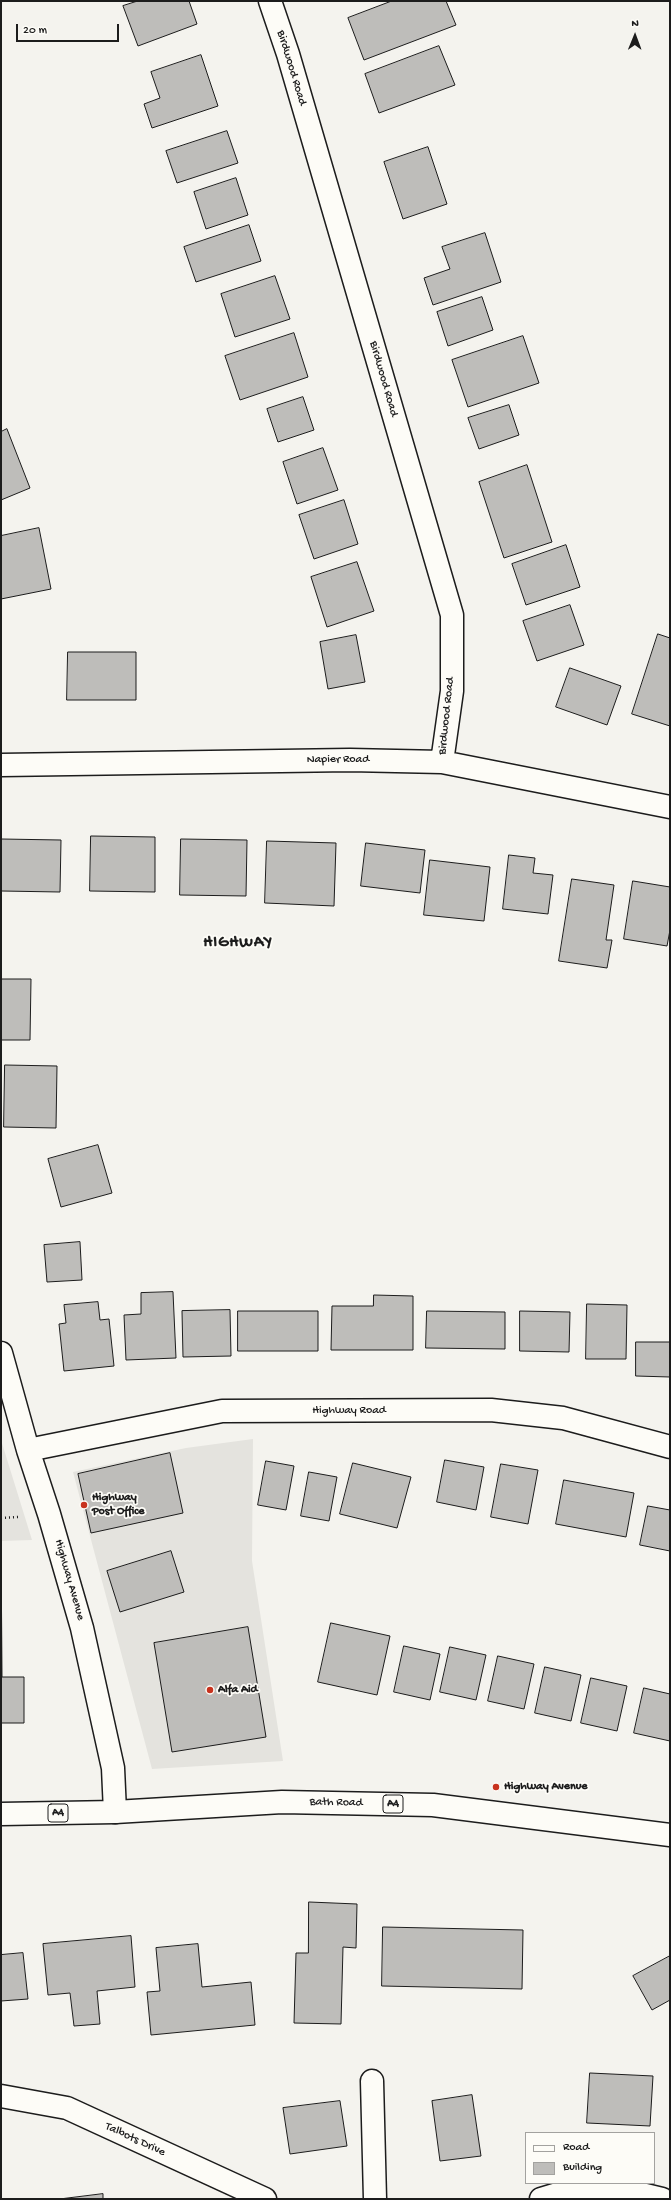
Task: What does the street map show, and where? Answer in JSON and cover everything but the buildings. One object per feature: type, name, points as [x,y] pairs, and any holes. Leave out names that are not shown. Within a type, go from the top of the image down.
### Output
[{"type":"street","name":"Birdwood Road","points":[[270,1],[288,54],[452,616],[452,691],[442,762]]},
{"type":"street","name":"Napier Road","points":[[1,765],[350,760],[442,762],[670,807]]},
{"type":"street","name":"Highway Avenue","points":[[1,1353],[28,1450],[49,1514],[82,1628],[113,1768],[115,1812]]},
{"type":"street","name":"Highway Road","points":[[28,1450],[230,1411],[491,1410],[563,1418],[670,1447]]},
{"type":"street","name":"Bath Road","points":[[1,1814],[115,1812],[282,1802],[433,1804],[670,1835]]},
{"type":"street","points":[[372,2081],[375,2199]]},
{"type":"street","name":"Talbots Drive","points":[[1,2096],[67,2108],[265,2199]]},
{"type":"street","points":[[541,2199],[564,2192],[637,2193],[662,2199]]},
{"type":"shaded area","points":[[253,1439],[252,1561],[283,1761],[152,1769],[73,1472],[186,1448]]},
{"type":"shaded area","points":[[1,1440],[32,1540],[1,1541]]},
{"type":"place","name":"Highway Post Office","points":[[84,1505]]},
{"type":"place","name":"Alfa Aid","points":[[210,1690]]},
{"type":"place","name":"Highway Avenue","points":[[496,1787]]},
{"type":"district","name":"HIGHWAY","points":[[238,944]]}]
